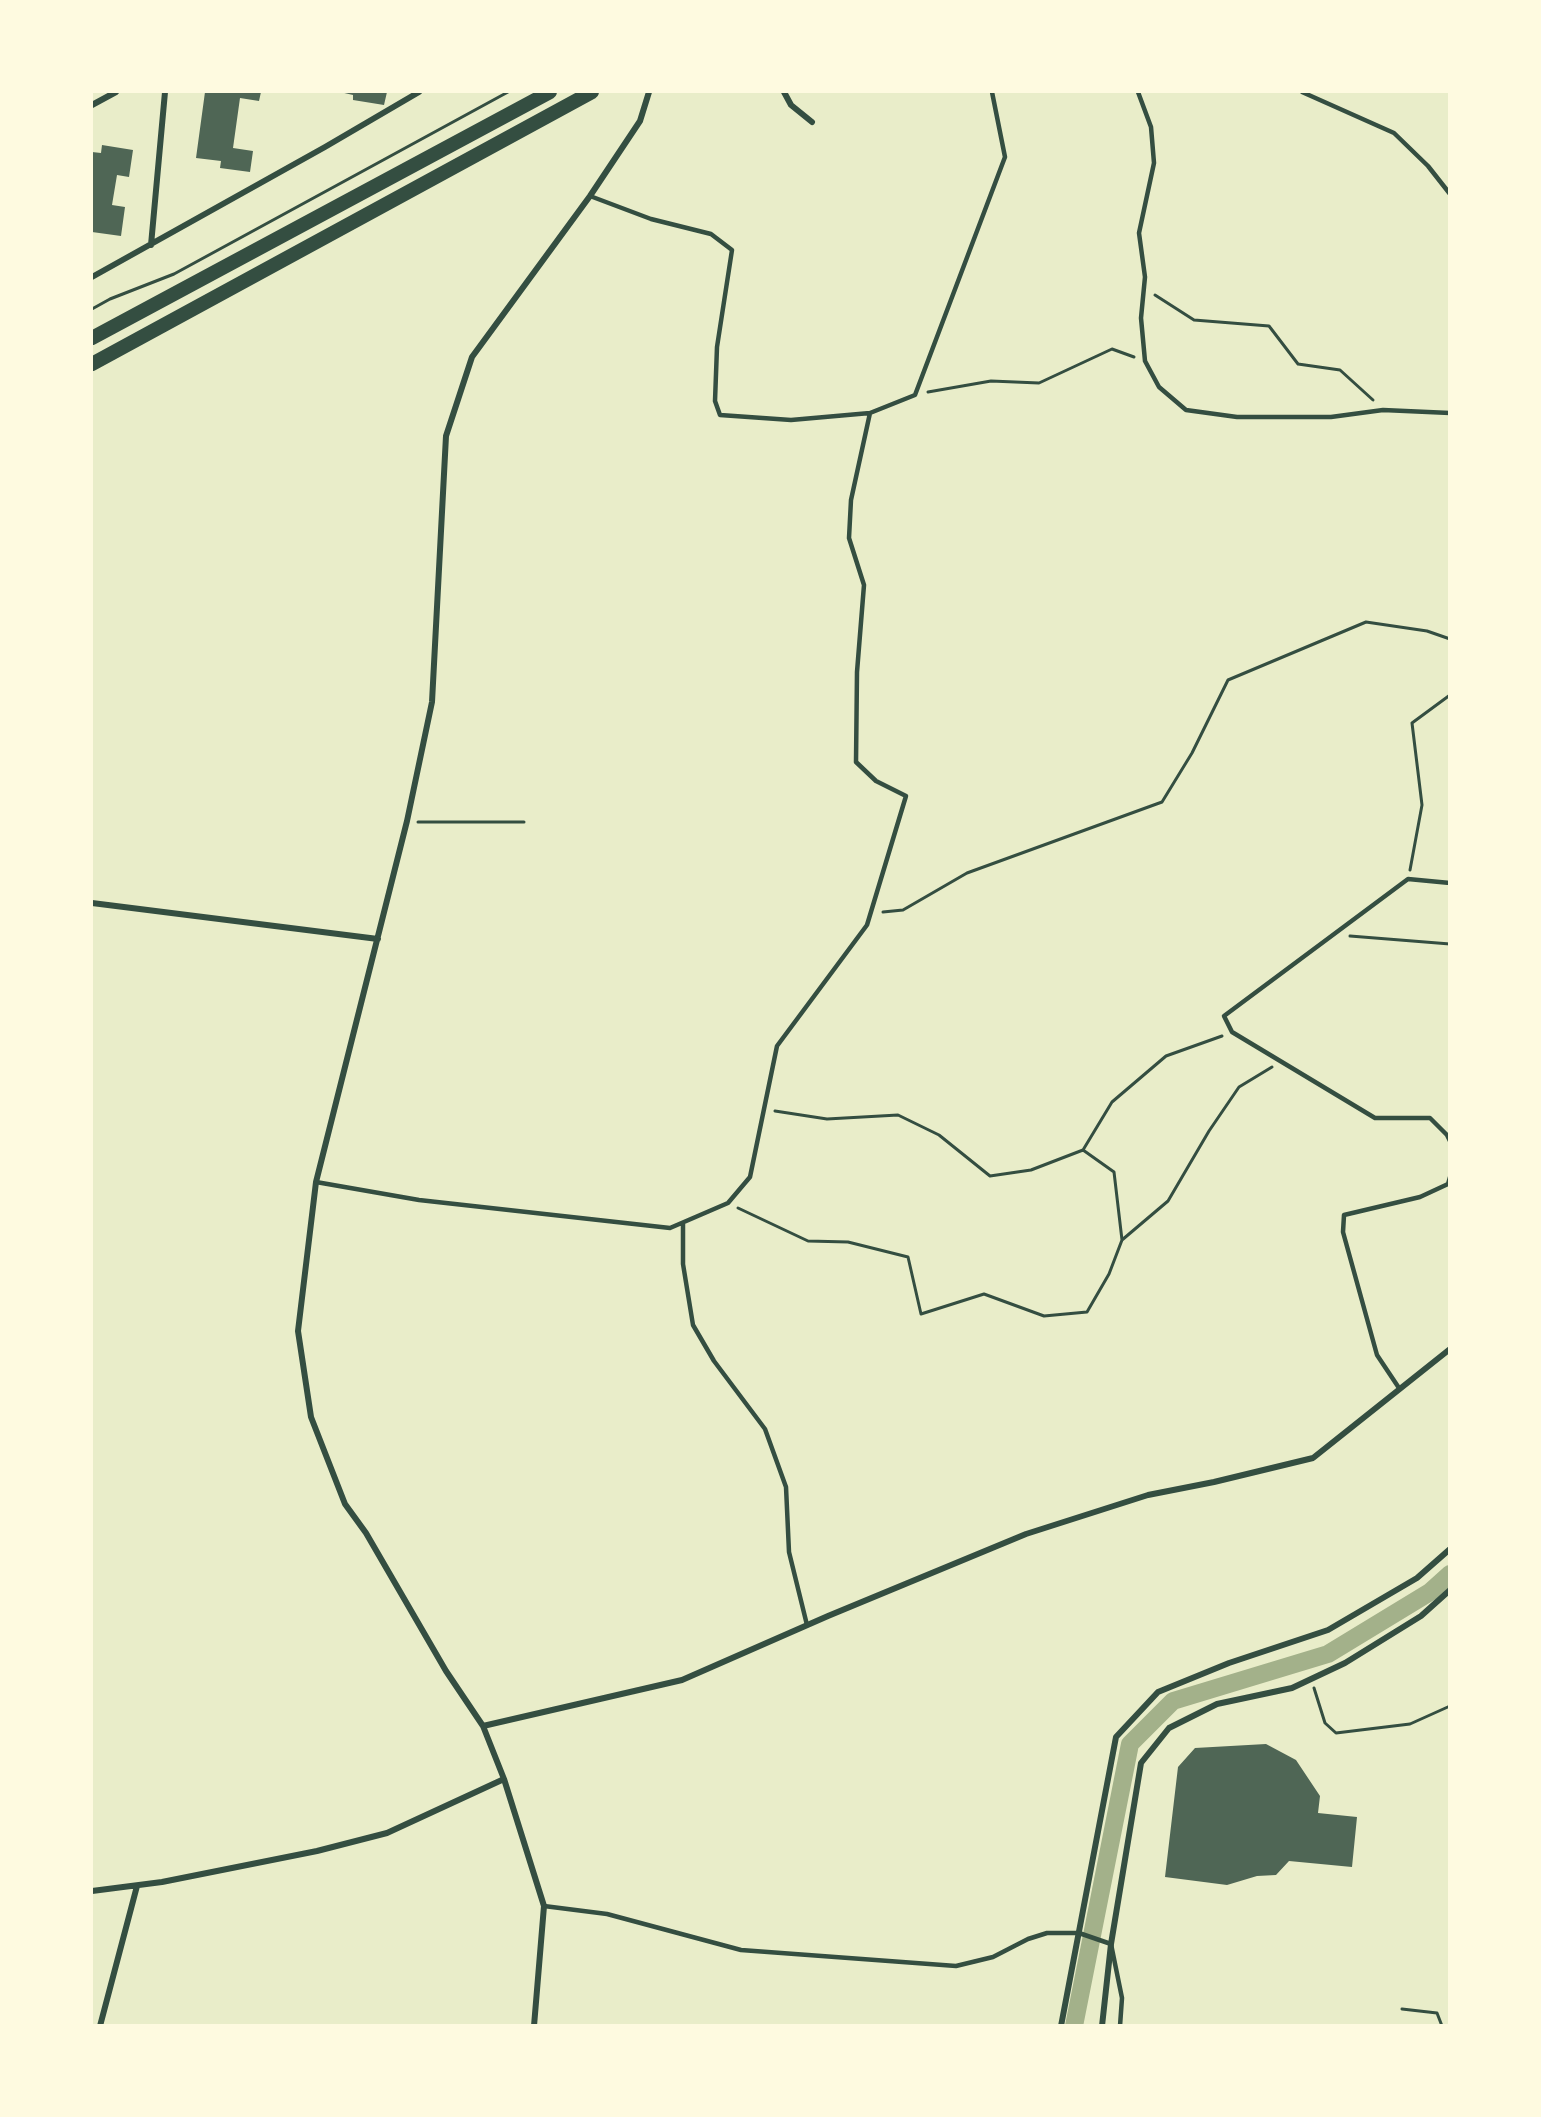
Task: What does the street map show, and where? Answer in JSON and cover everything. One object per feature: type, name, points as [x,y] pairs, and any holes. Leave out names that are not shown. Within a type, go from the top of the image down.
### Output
[{"type":"highway","points":[[92,338],[550,92]]},
{"type":"highway","points":[[92,364],[592,92]]},
{"type":"street","points":[[92,105],[116,92]]},
{"type":"street","points":[[151,245],[165,92]]},
{"type":"street","points":[[92,277],[326,147],[419,92]]},
{"type":"street","points":[[534,2025],[544,1906],[504,1779],[483,1726],[446,1671],[366,1533],[345,1504],[311,1417],[298,1331],[316,1182],[407,821],[432,702],[446,436],[472,357],[590,196],[640,121],[649,92]]},
{"type":"street","points":[[783,92],[791,105],[812,122]]},
{"type":"street","points":[[92,903],[378,939]]},
{"type":"street","points":[[483,1726],[682,1680],[1026,1534],[1148,1495],[1313,1458],[1449,1349]]},
{"type":"street","points":[[1061,2025],[1116,1737],[1158,1692],[1229,1663],[1328,1630],[1417,1578],[1449,1549]]},
{"type":"street","points":[[1102,2025],[1111,1944],[1141,1763],[1169,1728],[1217,1704],[1292,1688],[1345,1663],[1421,1616],[1449,1590]]},
{"type":"street","points":[[92,1891],[137,1886],[317,1851],[387,1833],[504,1779]]},
{"type":"street","points":[[100,2025],[137,1886]]},
{"type":"lane","points":[[590,196],[651,219],[711,234],[732,250],[717,347],[715,401],[720,415],[792,420],[870,413],[915,395],[1005,157],[992,92]]},
{"type":"lane","points":[[1138,92],[1151,127],[1154,163],[1139,233],[1144,289],[1141,318],[1145,362],[1159,387],[1186,410],[1238,417],[1331,417],[1383,410],[1449,412]]},
{"type":"lane","points":[[1302,92],[1394,134],[1428,166],[1449,194]]},
{"type":"lane","points":[[316,1182],[419,1200],[670,1228],[728,1203],[750,1177],[777,1046],[867,925],[906,796],[876,782],[856,762],[857,672],[864,585],[849,538],[850,510],[870,413]]},
{"type":"lane","points":[[1449,883],[1408,879],[1224,1016],[1232,1032],[1375,1118],[1430,1118],[1447,1135],[1449,1141]]},
{"type":"lane","points":[[1399,1388],[1377,1355],[1343,1233],[1344,1215],[1420,1197],[1448,1184],[1449,1177]]},
{"type":"lane","points":[[683,1223],[683,1264],[693,1325],[714,1361],[765,1429],[786,1487],[789,1552],[807,1625]]},
{"type":"lane","points":[[544,1906],[608,1914],[741,1950],[956,1966],[993,1957],[1028,1939],[1047,1933],[1079,1934],[1111,1944],[1122,1998],[1120,2025]]},
{"type":"path","points":[[92,309],[110,299],[174,274],[508,92]]},
{"type":"path","points":[[1144,289],[1194,320],[1269,326],[1298,364],[1340,370],[1383,410]]},
{"type":"path","points":[[915,395],[991,381],[1039,382],[1112,349],[1145,362]]},
{"type":"path","points":[[870,914],[903,910],[967,873],[1162,802],[1192,753],[1228,680],[1366,622],[1427,631],[1449,639]]},
{"type":"path","points":[[1408,879],[1422,805],[1412,723],[1449,694]]},
{"type":"path","points":[[407,821],[524,822]]},
{"type":"path","points":[[1333,935],[1449,944]]},
{"type":"path","points":[[764,1109],[827,1119],[898,1115],[939,1135],[990,1176],[1031,1170],[1083,1150],[1112,1102],[1166,1056],[1232,1032]]},
{"type":"path","points":[[1122,1240],[1167,1201],[1209,1131],[1239,1087],[1280,1061]]},
{"type":"path","points":[[728,1203],[808,1241],[848,1242],[908,1257],[921,1314],[984,1294],[1044,1316],[1087,1312],[1109,1274],[1122,1240],[1114,1172],[1083,1150]]},
{"type":"path","points":[[1311,1679],[1325,1723],[1336,1733],[1410,1724],[1449,1706]]},
{"type":"path","points":[[1401,2009],[1437,2013],[1442,2025]]},
{"type":"building","points":[[205,92],[261,92],[259,101],[240,98],[233,148],[253,151],[250,172],[220,168],[221,161],[196,158]]},
{"type":"building","points":[[340,92],[387,92],[384,105],[353,100],[353,95]]},
{"type":"building","points":[[102,145],[133,150],[129,177],[117,175],[112,205],[125,207],[121,236],[92,232],[92,152],[101,153]]},
{"type":"building","points":[[1266,1744],[1296,1760],[1320,1796],[1318,1813],[1357,1817],[1352,1867],[1289,1861],[1276,1875],[1257,1876],[1227,1885],[1165,1877],[1178,1767],[1195,1748]]},
{"type":"waterway","points":[[1074,2026],[1130,1744],[1173,1701],[1328,1654],[1430,1592],[1450,1574]]}]
